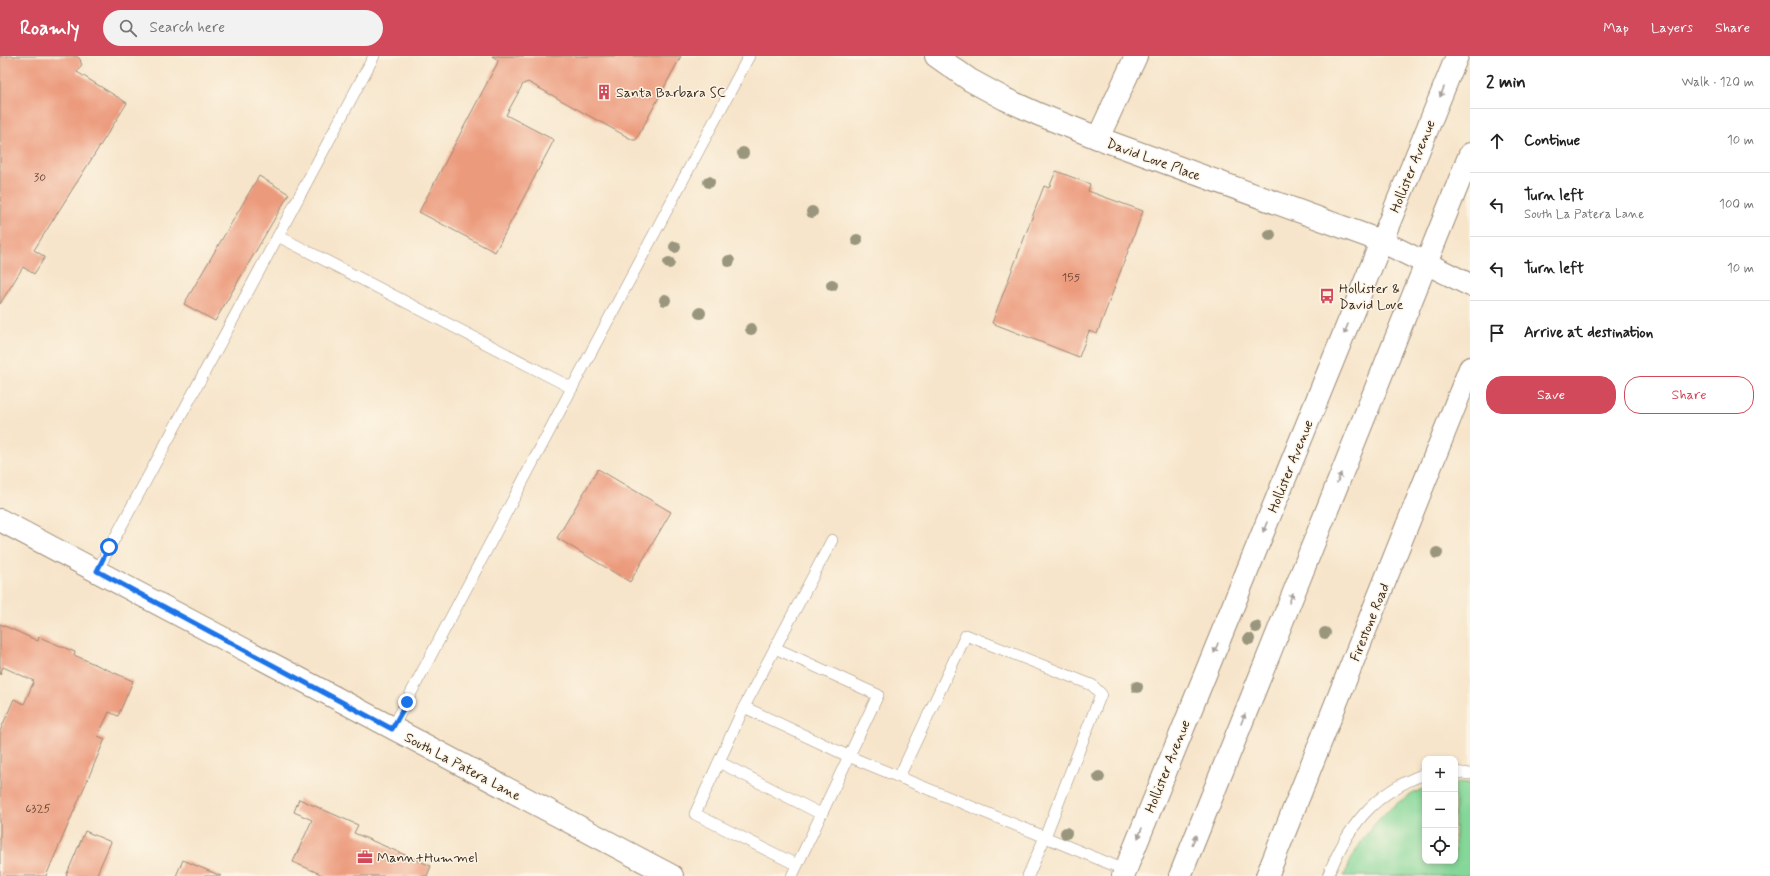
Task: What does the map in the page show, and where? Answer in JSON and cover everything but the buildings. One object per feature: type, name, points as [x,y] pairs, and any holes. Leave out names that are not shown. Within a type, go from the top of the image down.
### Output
[{"type":"street","name":"David Love Place","points":[[936,56],[970,80],[1005,99],[1098,138],[1381,241],[1470,285]]},
{"type":"street","points":[[1098,138],[1136,56]]},
{"type":"street","name":"Hollister Avenue","points":[[1124,873],[1457,56]]},
{"type":"street","points":[[1180,876],[1470,154]]},
{"type":"street","name":"Firestone Road","points":[[1267,876],[1469,372]]},
{"type":"street","name":"South La Patera Lane","points":[[0,520],[672,876]]},
{"type":"lane","points":[[97,571],[374,56]]},
{"type":"lane","points":[[392,729],[749,56]]},
{"type":"lane","points":[[278,236],[572,388]]},
{"type":"lane","points":[[797,865],[695,814],[744,707],[832,540]]},
{"type":"lane","points":[[899,777],[966,635],[1092,685],[1101,694],[1045,837],[1028,876]]},
{"type":"lane","points":[[775,648],[878,695],[792,876]]},
{"type":"lane","points":[[744,707],[848,756],[1045,837],[1124,873]]},
{"type":"lane","points":[[719,762],[821,814]]},
{"type":"lane","points":[[1458,772],[1470,774]]},
{"type":"lane","points":[[1328,876],[1348,834],[1363,814],[1384,794],[1406,781],[1422,775]]},
{"type":"green space","points":[[1458,782],[1470,783],[1470,876],[1344,876],[1350,861],[1366,835],[1386,812],[1422,790],[1422,864],[1458,864]]},
{"type":"place","name":"Santa Barbara SC","points":[[604,92]]},
{"type":"place","name":"Hollister & David Love","points":[[1327,296]]},
{"type":"place","name":"Mann+Hummel","points":[[365,857]]},
{"type":"route","points":[[109,547],[97,571],[392,729],[407,702]]}]
